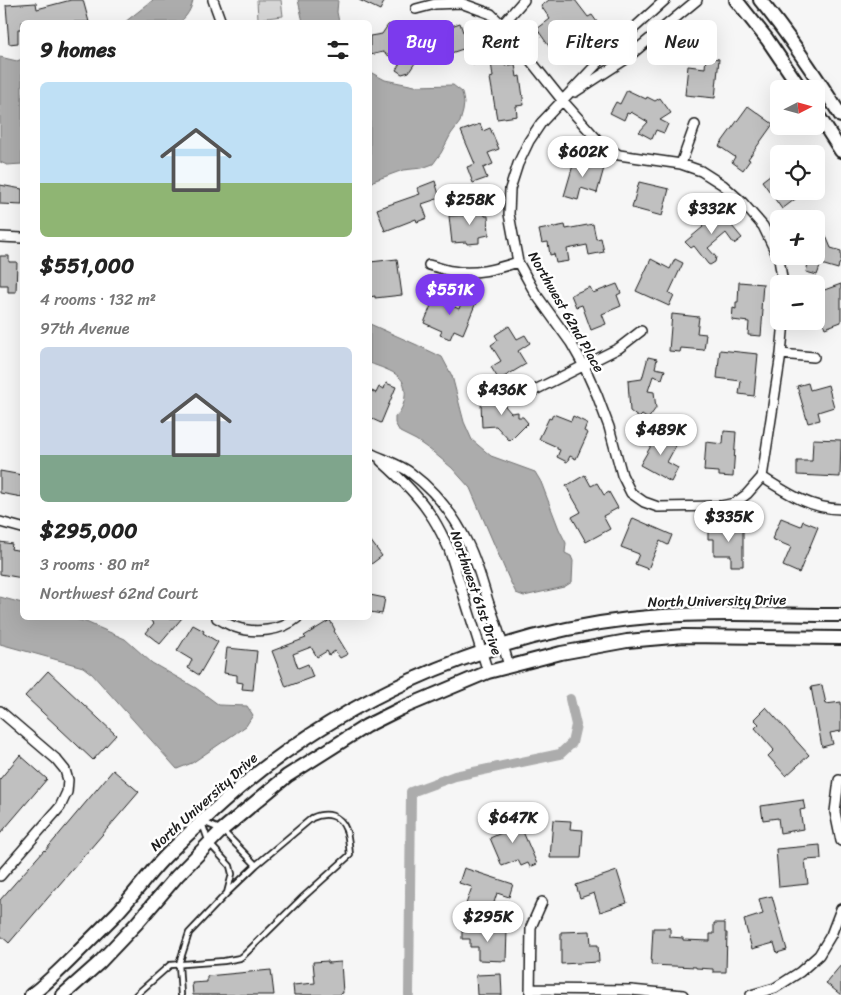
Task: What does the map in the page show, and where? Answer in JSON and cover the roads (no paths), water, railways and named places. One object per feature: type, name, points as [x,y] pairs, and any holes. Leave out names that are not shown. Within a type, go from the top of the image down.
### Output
[{"type":"main road","points":[[736,0],[767,39],[795,80]]},
{"type":"main road","points":[[760,0],[789,37],[841,116]]},
{"type":"main road","points":[[825,126],[841,151]]},
{"type":"main road","name":"North University Drive","points":[[31,995],[68,962],[116,914],[161,861],[237,789],[279,756],[324,727],[354,709],[414,679],[503,645],[577,627],[630,619],[694,614],[841,615]]},
{"type":"main road","points":[[63,995],[99,963],[136,924],[177,876],[222,830],[287,776],[366,726],[400,709],[488,672],[561,653],[628,641],[684,636],[841,638]]},
{"type":"street","points":[[213,0],[220,20]]},
{"type":"street","points":[[506,20],[524,0]]},
{"type":"street","name":"Northwest 62nd Place","points":[[665,0],[611,48],[541,123],[529,141],[518,164],[510,189],[509,214],[518,262],[535,293],[571,343],[584,366],[609,427],[622,476],[631,493],[644,502],[658,507],[721,506],[734,503],[747,494],[762,478]]},
{"type":"street","name":"Northwest 62nd Place","points":[[562,100],[623,61],[697,0]]},
{"type":"street","points":[[416,9],[435,4],[461,3],[491,14],[497,20]]},
{"type":"street","points":[[534,65],[602,145],[619,155],[681,164],[701,171],[723,185],[742,202],[763,226],[779,259],[782,275]]},
{"type":"street","points":[[681,164],[695,125]]},
{"type":"street","points":[[0,237],[20,238]]},
{"type":"street","points":[[429,265],[452,271],[471,272],[492,270],[518,262]]},
{"type":"street","points":[[783,330],[762,478],[794,497],[816,506],[841,509]]},
{"type":"street","points":[[531,392],[619,348],[641,331]]},
{"type":"street","points":[[780,354],[814,357]]},
{"type":"street","name":"Northwest 61st Drive","points":[[373,455],[410,472],[445,506],[458,525],[475,561],[509,666]]},
{"type":"street","name":"Northwest 61st Drive","points":[[373,455],[405,483],[429,512],[440,530],[449,549],[488,672]]},
{"type":"street","points":[[0,522],[20,527]]},
{"type":"street","points":[[221,620],[236,627],[257,631],[276,629],[294,620]]},
{"type":"street","points":[[0,710],[56,759],[68,780],[67,792],[60,807],[0,876]]},
{"type":"street","points":[[839,780],[835,812],[841,841]]},
{"type":"street","points":[[542,902],[531,927],[530,992],[631,990],[683,995]]},
{"type":"street","points":[[751,995],[775,988],[800,972],[819,955],[831,935],[841,909]]},
{"type":"lane","points":[[136,995],[170,965],[179,964],[224,961],[243,956],[301,899],[350,855],[347,831],[338,819],[330,814],[322,814],[312,818],[256,864],[189,933],[179,964],[181,995]]},
{"type":"lane","points":[[202,822],[222,830],[256,864]]},
{"type":"lane","points":[[202,822],[209,843],[230,866],[232,874],[227,893]]},
{"type":"waterway","points":[[409,995],[411,792],[455,776],[560,754],[572,743],[576,725],[570,699]]}]
